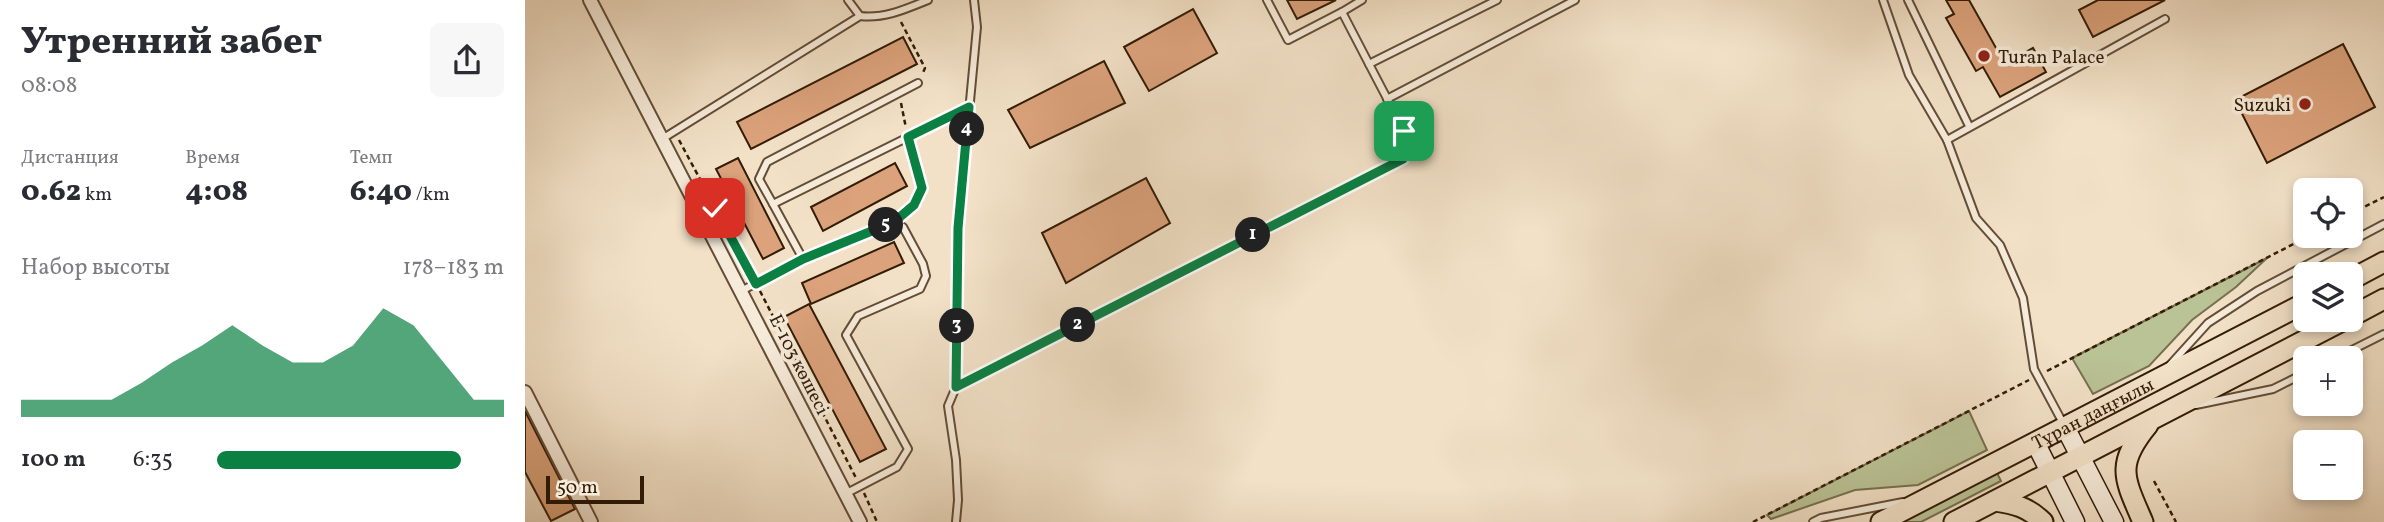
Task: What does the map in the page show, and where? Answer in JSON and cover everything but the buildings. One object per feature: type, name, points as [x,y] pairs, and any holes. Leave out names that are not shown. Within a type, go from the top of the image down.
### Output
[{"type":"main road","points":[[2363,273],[2384,262]]},
{"type":"main road","points":[[2363,310],[2384,299]]},
{"type":"main road","name":"Тұран даңғылы","points":[[1881,522],[2293,309]]},
{"type":"main road","name":"Тұран даңғылы","points":[[1954,522],[2321,332]]},
{"type":"main road","points":[[2143,522],[2125,480],[2127,456],[2133,442],[2160,415]]},
{"type":"main road","points":[[1994,501],[2019,505],[2032,511],[2043,522]]},
{"type":"street","name":"Е-103 көшесі","points":[[590,0],[860,522]]},
{"type":"street","points":[[525,392],[591,522]]},
{"type":"street","points":[[2065,427],[2115,522]]},
{"type":"street","points":[[2035,442],[2075,522]]},
{"type":"lane","points":[[848,0],[860,16]]},
{"type":"lane","points":[[662,139],[860,16],[874,18],[928,0]]},
{"type":"lane","points":[[957,522],[956,460],[948,406],[956,387],[958,228],[977,27],[974,0]]},
{"type":"lane","points":[[1267,0],[1288,40],[1362,0]]},
{"type":"lane","points":[[1369,64],[1497,0]]},
{"type":"lane","points":[[1387,99],[1574,0]]},
{"type":"lane","points":[[1884,0],[1909,75],[1947,139],[1976,218],[2000,245],[2023,298],[2034,369],[2065,427]]},
{"type":"lane","points":[[1908,0],[1969,126]]},
{"type":"lane","points":[[956,387],[1403,159],[1407,148],[1404,131],[1342,12]]},
{"type":"lane","points":[[1947,139],[2165,19]]},
{"type":"lane","points":[[803,259],[759,179],[767,162],[918,83]]},
{"type":"lane","points":[[773,204],[969,107]]},
{"type":"lane","points":[[741,291],[803,259],[894,222],[903,227],[923,264],[926,276],[919,289],[858,316],[846,335],[908,449],[897,467],[845,494]]},
{"type":"lane","points":[[2159,378],[2208,323],[2257,291],[2384,224]]},
{"type":"lane","points":[[2360,346],[2384,334]]},
{"type":"lane","points":[[2160,415],[2273,389],[2293,379]]},
{"type":"lane","points":[[1813,522],[1821,518],[1929,497]]},
{"type":"path","points":[[897,12],[925,68],[918,83]]},
{"type":"path","points":[[894,222],[914,205],[922,188],[908,137],[900,93]]},
{"type":"path","points":[[674,131],[861,486],[877,522]]},
{"type":"path","points":[[2363,208],[2384,197]]},
{"type":"path","points":[[2154,481],[2176,522]]},
{"type":"green space","points":[[2267,258],[2236,287],[2192,320],[2149,366],[2093,394],[2072,358]]},
{"type":"green space","points":[[1969,411],[1987,450],[1918,485],[1855,490],[1771,519],[1767,515]]},
{"type":"green space","points":[[1997,473],[2001,481],[1921,522],[1901,522]]},
{"type":"place","name":"Turan Palace","points":[[1984,56]]},
{"type":"place","name":"Suzuki","points":[[2305,104]]},
{"type":"route","points":[[715,208],[756,284],[803,259],[894,222],[914,205],[922,188],[908,137],[969,107],[958,228],[956,387],[1403,159],[1407,148],[1404,131]]}]
